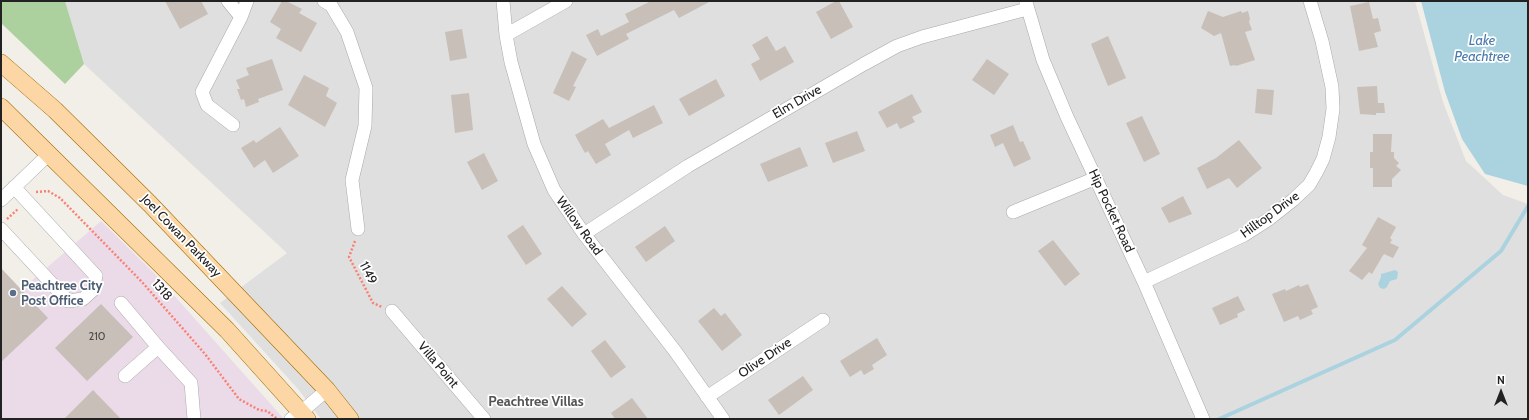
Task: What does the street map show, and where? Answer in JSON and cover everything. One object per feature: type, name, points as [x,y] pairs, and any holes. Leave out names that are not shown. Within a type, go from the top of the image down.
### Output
[{"type":"main road","name":"Joel Cowan Parkway","points":[[1,63],[55,110],[150,204],[327,390],[350,419]]},
{"type":"main road","points":[[1,108],[227,330],[300,417]]},
{"type":"street","points":[[228,1],[241,17]]},
{"type":"street","points":[[233,125],[206,105],[202,92],[241,17],[247,1]]},
{"type":"street","points":[[324,1],[331,5],[346,32],[366,88],[365,126],[352,180],[358,229]]},
{"type":"street","name":"Willow Road","points":[[503,1],[506,35],[511,62],[534,144],[554,190],[584,234],[675,351],[723,419]]},
{"type":"street","points":[[506,35],[566,1]]},
{"type":"street","name":"Hilltop Drive","points":[[1144,282],[1244,235],[1269,219],[1293,200],[1308,185],[1316,173],[1323,159],[1329,137],[1333,109],[1332,87],[1322,41],[1310,1]]},
{"type":"street","name":"Hip Pocket Road","points":[[1026,5],[1044,60],[1067,117],[1144,282],[1204,419]]},
{"type":"street","name":"Elm Drive","points":[[584,234],[688,166],[897,46],[1026,5]]},
{"type":"street","points":[[1,200],[49,154]]},
{"type":"street","points":[[1013,212],[1096,178]]},
{"type":"street","points":[[4,225],[68,301],[83,299],[93,290],[96,276],[14,187]]},
{"type":"street","points":[[122,303],[158,347],[191,383],[194,419]]},
{"type":"street","name":"Villa Point","points":[[392,311],[484,419]]},
{"type":"street","name":"Olive Drive","points":[[708,397],[823,320]]},
{"type":"street","points":[[125,376],[158,347]]},
{"type":"street","points":[[300,417],[327,390]]},
{"type":"path","name":"1318","points":[[4,225],[33,192],[48,191],[60,198],[142,282],[205,354],[239,399],[259,410],[267,411],[277,419]]},
{"type":"path","name":"1149","points":[[358,229],[349,257],[373,303]]},
{"type":"shaded area","points":[[65,1],[1415,1],[1443,102],[1466,161],[1503,195],[1528,204],[1528,419],[321,419],[298,389],[220,303],[287,253],[84,64]]},
{"type":"shaded area","points":[[101,221],[155,274],[284,419],[1,419],[1,307]]},
{"type":"green space","points":[[1,1],[65,1],[84,64],[65,84],[1,23]]},
{"type":"water","name":"Lake Peachtree","points":[[1421,1],[1528,1],[1528,186],[1485,174],[1462,139],[1445,92]]},
{"type":"water","points":[[1395,270],[1398,272],[1397,279],[1390,281],[1384,289],[1380,288],[1378,284],[1381,274]]},
{"type":"building","points":[[165,1],[201,1],[208,14],[180,29]]},
{"type":"building","points":[[282,1],[286,1],[302,9],[299,13],[317,23],[301,52],[276,38],[281,29],[270,22]]},
{"type":"building","points":[[651,1],[711,1],[679,18],[674,10],[626,34],[629,39],[597,56],[586,35],[598,29],[601,36],[629,22],[625,14]]},
{"type":"building","points":[[836,1],[839,1],[853,27],[831,39],[816,12]]},
{"type":"building","points":[[1369,2],[1373,19],[1378,18],[1381,31],[1374,33],[1378,47],[1359,51],[1350,6]]},
{"type":"building","points":[[1208,11],[1223,17],[1241,11],[1242,13],[1248,11],[1250,19],[1249,22],[1252,30],[1245,32],[1255,60],[1236,66],[1230,66],[1221,33],[1214,36],[1201,28]]},
{"type":"building","points":[[462,29],[467,58],[450,61],[445,32]]},
{"type":"building","points":[[767,36],[776,51],[785,46],[794,62],[760,81],[751,64],[760,59],[752,45]]},
{"type":"building","points":[[1108,36],[1126,78],[1108,86],[1091,44]]},
{"type":"building","points":[[572,51],[587,59],[573,86],[576,87],[569,101],[553,93]]},
{"type":"building","points":[[272,59],[283,90],[258,99],[259,102],[246,107],[244,99],[241,100],[237,89],[240,89],[236,80],[249,75],[246,68]]},
{"type":"building","points":[[987,59],[1009,74],[994,95],[972,80]]},
{"type":"building","points":[[304,75],[329,88],[326,96],[337,103],[325,127],[288,105]]},
{"type":"building","points":[[716,79],[725,96],[689,116],[679,99]]},
{"type":"building","points":[[1377,86],[1378,103],[1384,103],[1385,113],[1376,113],[1376,115],[1360,114],[1357,87]]},
{"type":"building","points":[[1257,89],[1274,90],[1272,115],[1255,113]]},
{"type":"building","points":[[469,93],[473,130],[455,133],[451,95]]},
{"type":"building","points":[[912,94],[922,112],[912,117],[915,122],[900,129],[897,123],[887,128],[878,112]]},
{"type":"building","points":[[654,105],[663,123],[633,138],[629,130],[605,144],[611,155],[596,164],[588,151],[585,153],[575,135],[603,119],[609,128]]},
{"type":"building","points":[[1142,116],[1160,154],[1144,162],[1126,123]]},
{"type":"building","points":[[1013,125],[1020,142],[1023,141],[1031,159],[1014,167],[1003,143],[995,147],[990,135]]},
{"type":"building","points":[[280,127],[299,156],[273,173],[265,160],[254,168],[241,148],[254,140],[256,143]]},
{"type":"building","points":[[857,131],[865,151],[833,163],[825,143]]},
{"type":"building","points":[[1373,134],[1392,134],[1391,152],[1394,152],[1394,158],[1399,163],[1396,166],[1401,170],[1392,179],[1392,187],[1373,187],[1373,168],[1370,168],[1370,152],[1373,152]]},
{"type":"building","points":[[1239,140],[1262,168],[1237,188],[1229,178],[1207,189],[1197,168],[1216,158]]},
{"type":"building","points":[[800,147],[808,166],[768,182],[760,164]]},
{"type":"building","points":[[484,153],[498,181],[482,190],[467,162]]},
{"type":"building","points":[[1183,196],[1192,214],[1169,223],[1161,208]]},
{"type":"building","points":[[1378,217],[1396,227],[1390,238],[1392,240],[1390,243],[1399,247],[1393,258],[1384,254],[1372,274],[1369,272],[1362,280],[1349,271],[1367,248],[1362,245]]},
{"type":"building","points":[[523,225],[542,254],[526,265],[507,236]]},
{"type":"building","points":[[665,226],[675,241],[646,262],[635,247]]},
{"type":"building","points":[[1053,240],[1080,274],[1065,286],[1038,251]]},
{"type":"building","name":"Peachtree City Post Office","points":[[1,268],[48,318],[1,362]]},
{"type":"building","points":[[1308,284],[1318,307],[1311,310],[1313,314],[1300,320],[1298,316],[1284,322],[1272,294],[1285,289],[1286,291],[1299,285],[1300,287]]},
{"type":"building","points":[[562,286],[587,314],[572,327],[547,299]]},
{"type":"building","points":[[1238,296],[1245,310],[1237,314],[1238,317],[1220,325],[1212,308]]},
{"type":"building","points":[[101,304],[133,337],[87,381],[55,348]]},
{"type":"building","points":[[714,308],[721,316],[725,313],[742,335],[722,351],[698,321]]},
{"type":"building","points":[[877,338],[887,355],[872,365],[874,369],[864,375],[861,370],[850,377],[840,361]]},
{"type":"building","points":[[605,340],[626,367],[611,378],[591,351]]},
{"type":"building","points":[[803,376],[813,390],[779,415],[768,400]]},
{"type":"building","points":[[93,390],[121,419],[64,419]]},
{"type":"building","points":[[632,398],[648,419],[615,419],[611,413]]},
{"type":"waterway","points":[[1219,419],[1395,340],[1501,251],[1528,206]]},
{"type":"place","name":"Peachtree City Post Office","points":[[13,293]]},
{"type":"district","name":"Peachtree Villas","points":[[536,402]]}]
